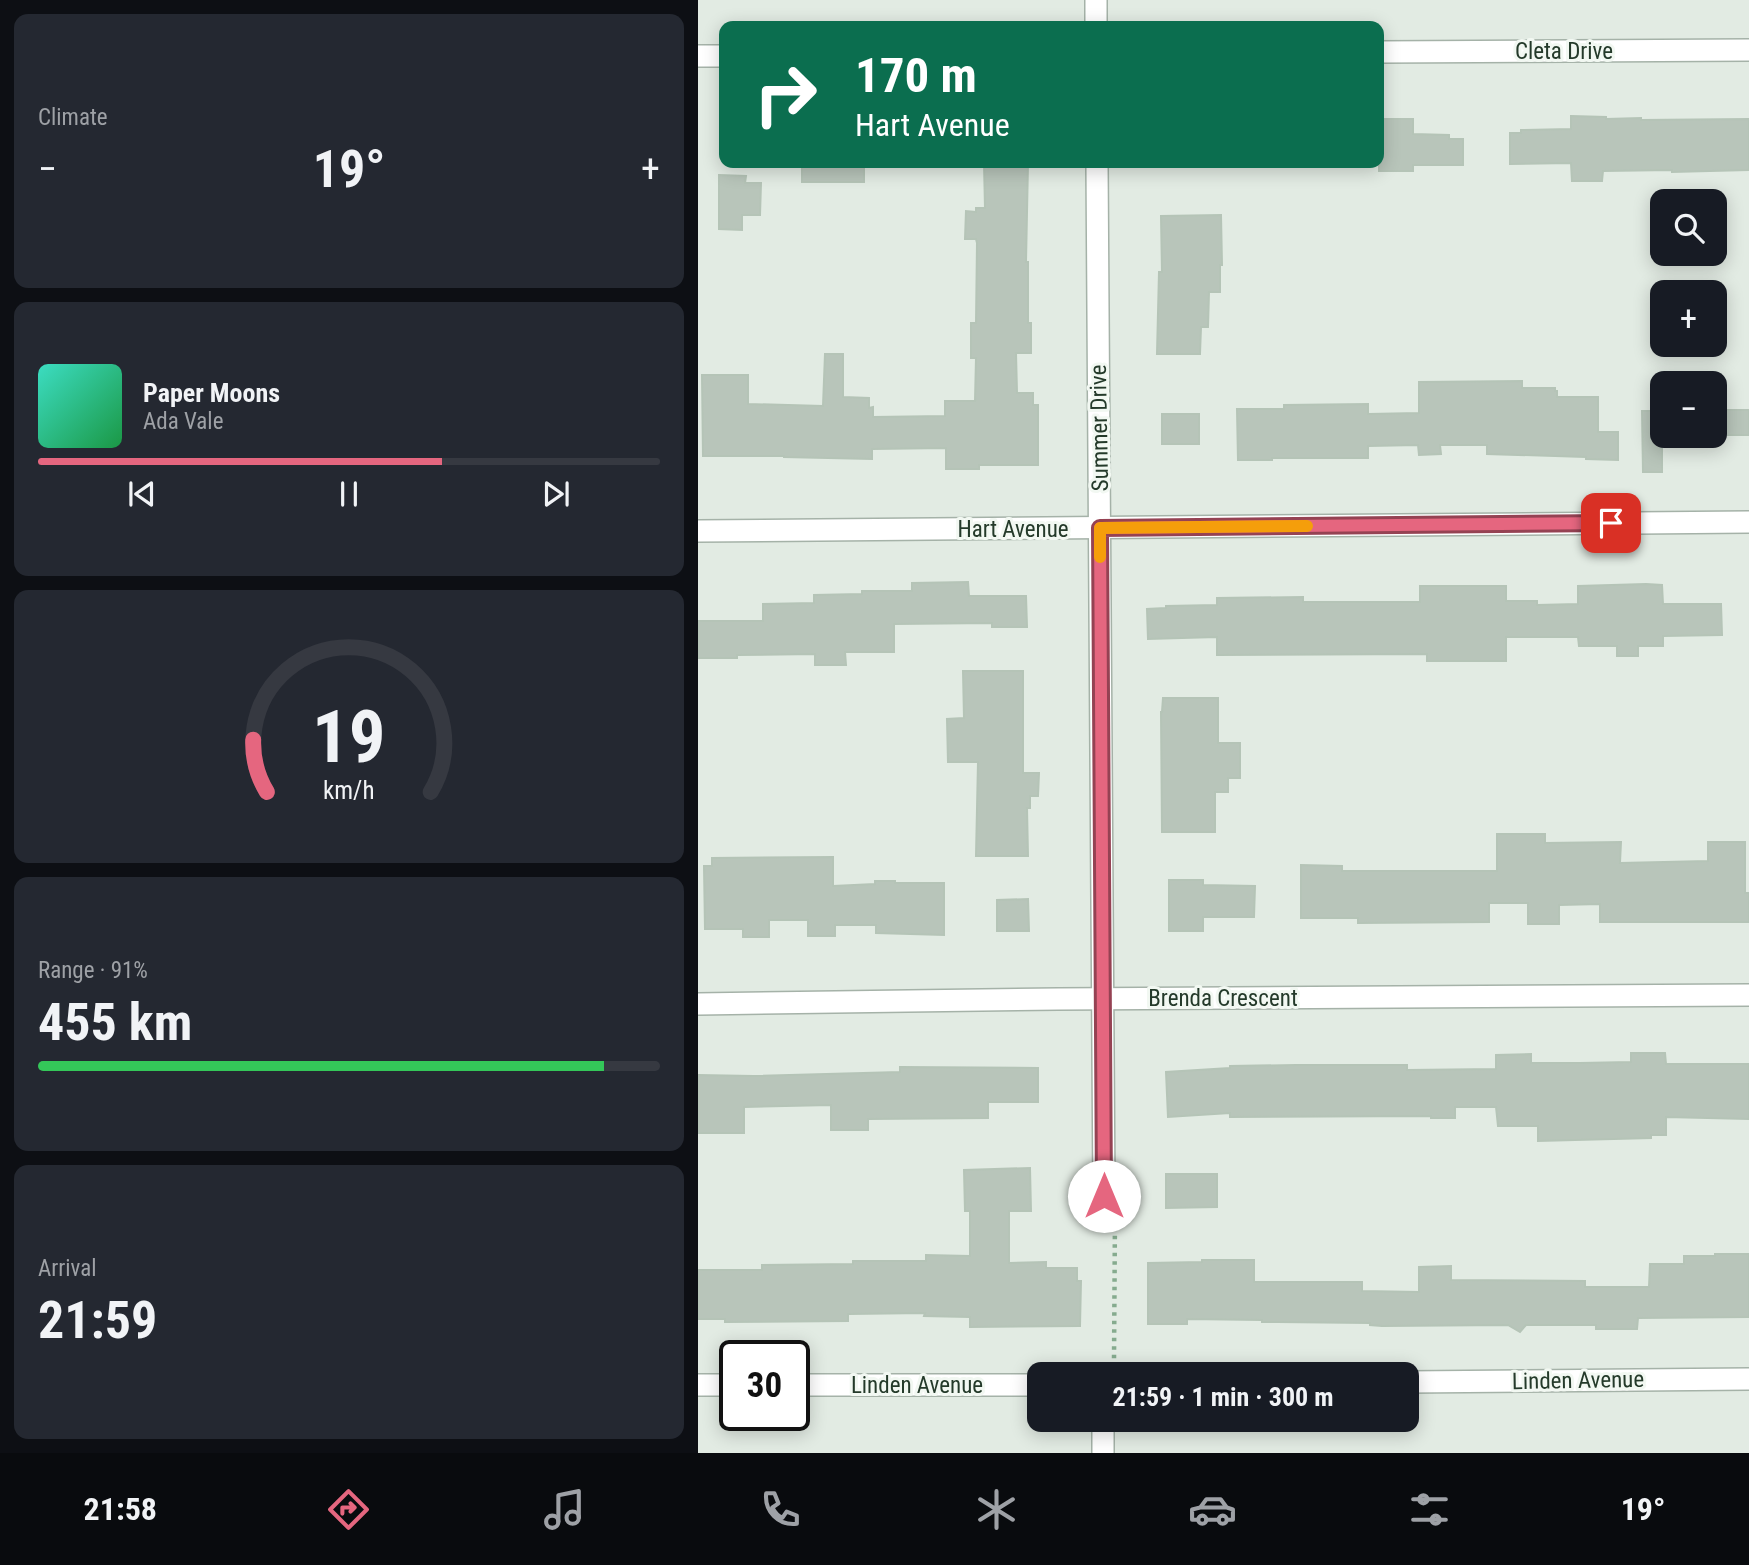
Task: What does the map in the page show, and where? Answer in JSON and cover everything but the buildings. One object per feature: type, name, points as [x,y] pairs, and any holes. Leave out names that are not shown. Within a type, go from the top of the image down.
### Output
[{"type":"street","points":[[1096,0],[1096,21]]},
{"type":"street","name":"Cleta Drive","points":[[1384,52],[1749,50]]},
{"type":"street","points":[[698,56],[719,56]]},
{"type":"street","name":"Summer Drive","points":[[1097,168],[1104,1196]]},
{"type":"street","name":"Hart Avenue","points":[[698,531],[1749,522]]},
{"type":"street","name":"Brenda Crescent","points":[[698,1004],[1749,995]]},
{"type":"street","name":"Linden Avenue","points":[[1419,1382],[1749,1379]]},
{"type":"street","points":[[698,1385],[719,1385]]},
{"type":"street","name":"Linden Avenue","points":[[810,1385],[1027,1385]]},
{"type":"street","points":[[1103,1432],[1103,1453]]},
{"type":"path","points":[[1104,1196],[1115,1215],[1114,1362]]},
{"type":"slow traffic","points":[[1100,557],[1100,528],[1307,526]]},
{"type":"route","points":[[1104,1196],[1100,528],[1611,523]]}]
